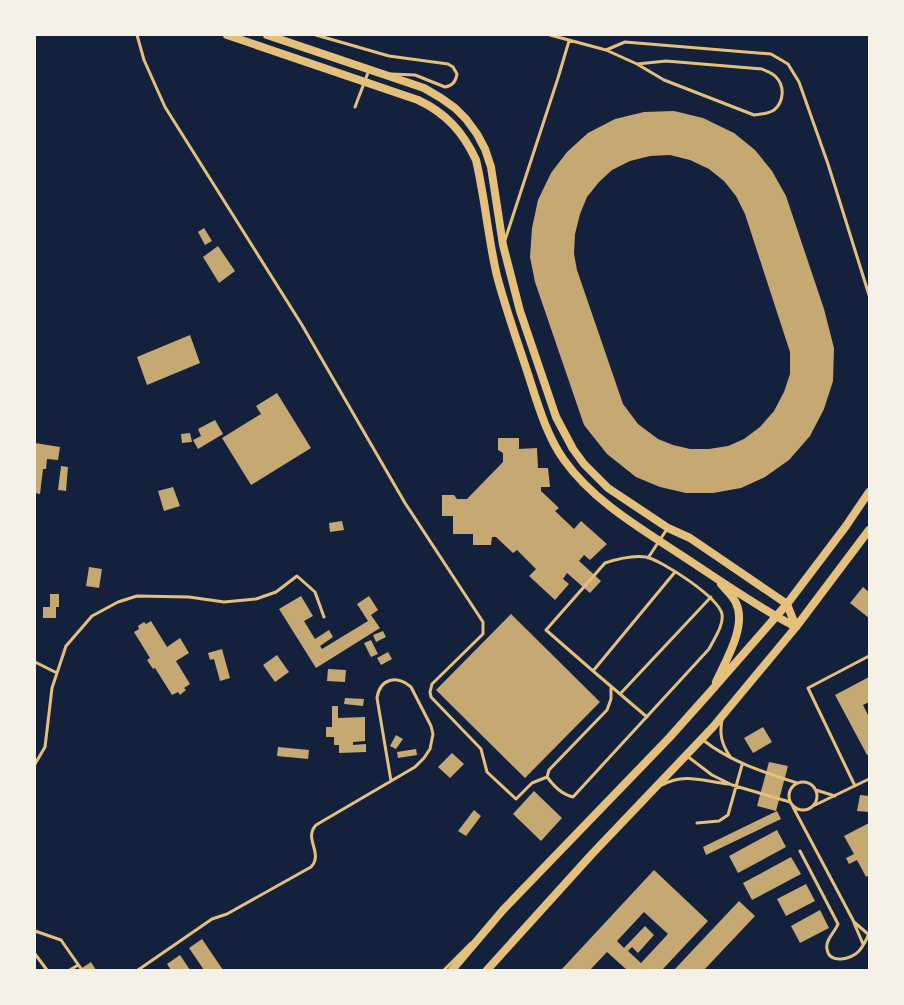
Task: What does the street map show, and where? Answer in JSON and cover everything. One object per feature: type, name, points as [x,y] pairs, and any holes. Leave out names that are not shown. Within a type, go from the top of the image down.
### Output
[{"type":"street","points":[[227,35],[433,107],[448,118],[465,139],[476,160],[491,247],[505,303],[535,395],[563,459],[590,490],[659,541],[775,616],[796,627]]},
{"type":"street","points":[[268,35],[424,88],[441,98],[460,114],[476,134],[491,167],[503,246],[520,311],[556,417],[573,449],[584,464],[608,488],[668,528],[690,538],[787,604],[796,627]]},
{"type":"street","points":[[452,970],[503,910],[669,738],[787,604],[846,526],[869,492]]},
{"type":"street","points":[[487,970],[592,854],[722,716],[796,627],[869,530]]},
{"type":"street","points":[[711,691],[735,641],[740,616],[736,602],[714,577]]},
{"type":"lane","points":[[138,35],[153,85],[165,108],[302,325],[405,503],[483,622],[483,634],[432,684],[431,697],[482,749],[487,772],[516,799],[532,783],[547,776]]},
{"type":"lane","points":[[316,35],[389,56],[448,64],[453,67],[457,74],[454,83],[449,86],[415,75],[384,74]]},
{"type":"lane","points":[[550,35],[606,50],[637,64],[664,80],[754,115],[765,114],[775,109],[782,99],[782,87],[776,76],[762,69],[666,61],[637,64]]},
{"type":"lane","points":[[503,246],[569,41]]},
{"type":"lane","points":[[606,50],[625,42],[771,54],[788,64],[799,82],[812,119],[869,295]]},
{"type":"lane","points":[[355,107],[369,69]]},
{"type":"lane","points":[[648,558],[668,528]]},
{"type":"lane","points":[[612,687],[607,710],[548,770],[547,776],[564,795],[573,797],[647,717],[708,649],[722,623],[720,608],[711,597],[675,572],[648,558],[638,556],[605,563],[546,630],[647,717]]},
{"type":"lane","points":[[593,671],[675,572]]},
{"type":"lane","points":[[35,764],[45,747],[52,688],[66,646],[92,616],[118,602],[137,596],[189,597],[224,602],[256,599],[276,592],[297,576],[315,592],[324,617]]},
{"type":"lane","points":[[620,694],[711,597]]},
{"type":"lane","points":[[855,786],[808,688],[869,656]]},
{"type":"lane","points":[[35,662],[57,673]]},
{"type":"lane","points":[[138,970],[212,919],[227,914],[311,867],[316,855],[311,836],[316,825],[415,767],[424,758],[430,749],[433,734],[431,726],[415,691],[407,683],[396,680],[382,685],[378,690],[377,698],[391,781]]},
{"type":"lane","points":[[722,716],[721,739],[731,759]]},
{"type":"lane","points":[[702,739],[742,765],[797,784],[808,783],[815,790],[817,796],[813,806]]},
{"type":"lane","points":[[686,755],[712,775],[735,785],[790,802]]},
{"type":"lane","points":[[697,823],[719,821],[728,815],[742,765]]},
{"type":"lane","points":[[646,798],[664,784],[682,779],[696,778],[735,785]]},
{"type":"lane","points":[[793,807],[803,810],[869,779]]},
{"type":"lane","points":[[797,784],[790,792],[790,802],[854,922],[863,944]]},
{"type":"lane","points":[[815,790],[836,796]]},
{"type":"lane","points":[[800,851],[838,924],[826,948],[834,959],[843,959],[858,952],[869,934],[854,922]]},
{"type":"lane","points":[[444,970],[503,910]]},
{"type":"lane","points":[[35,931],[61,940],[82,970]]},
{"type":"lane","points":[[35,954],[47,970]]},
{"type":"lane","points":[[70,970],[78,965]]},
{"type":"building","points":[[674,111],[703,118],[734,133],[755,150],[772,171],[786,196],[824,309],[834,348],[833,381],[824,409],[810,436],[789,460],[765,477],[741,488],[713,493],[686,493],[660,487],[636,477],[607,454],[584,425],[535,282],[530,257],[532,228],[538,200],[551,173],[567,152],[588,133],[615,119],[644,112]],"holes":[[[670,155],[690,160],[709,169],[724,181],[736,196],[745,214],[790,352],[790,374],[784,392],[774,411],[760,427],[744,439],[728,446],[709,449],[690,449],[658,439],[638,424],[623,404],[577,270],[574,254],[575,234],[587,197],[612,170],[630,161],[650,156]]]},
{"type":"building","points":[[204,228],[212,241],[205,245],[198,232]]},
{"type":"building","points":[[218,246],[235,271],[219,283],[203,257]]},
{"type":"building","points":[[190,335],[200,363],[147,385],[137,357]]},
{"type":"building","points":[[277,393],[311,448],[251,485],[222,438],[261,414],[256,406]]},
{"type":"building","points":[[215,420],[223,434],[198,449],[193,440],[201,436],[198,429]]},
{"type":"building","points":[[190,433],[192,442],[182,443],[181,434]]},
{"type":"building","points":[[498,438],[519,438],[519,449],[537,448],[538,468],[548,468],[550,487],[541,487],[541,491],[559,508],[555,511],[574,529],[581,521],[607,544],[590,560],[584,555],[579,561],[601,581],[590,593],[567,573],[563,579],[569,584],[555,600],[529,576],[536,569],[517,550],[513,553],[496,537],[492,537],[491,545],[473,545],[473,534],[453,534],[453,516],[442,516],[442,495],[454,495],[457,499],[467,499],[503,462],[503,453],[498,450]]},
{"type":"building","points":[[35,443],[60,447],[58,460],[47,459],[46,469],[43,469],[40,494],[35,493]]},
{"type":"building","points":[[61,466],[68,467],[66,491],[58,490]]},
{"type":"building","points":[[173,487],[180,506],[164,511],[158,491]]},
{"type":"building","points":[[342,521],[344,530],[330,532],[329,523]]},
{"type":"building","points":[[89,567],[102,569],[99,588],[86,586]]},
{"type":"building","points":[[863,587],[869,592],[869,618],[850,603]]},
{"type":"building","points":[[50,594],[59,594],[59,607],[56,607],[56,618],[43,618],[43,607],[50,607]]},
{"type":"building","points":[[301,596],[313,616],[304,621],[315,639],[329,630],[333,637],[320,646],[322,649],[368,621],[357,604],[369,596],[378,610],[371,615],[380,628],[316,668],[279,609]]},
{"type":"building","points":[[511,614],[600,702],[525,778],[436,690]]},
{"type":"building","points":[[151,621],[167,647],[180,638],[189,653],[176,661],[190,684],[184,688],[186,690],[180,695],[178,692],[172,695],[155,668],[153,669],[147,660],[150,658],[134,632],[144,622],[146,624]]},
{"type":"building","points":[[383,631],[386,637],[376,642],[373,635]]},
{"type":"building","points":[[371,640],[378,654],[371,657],[364,643]]},
{"type":"building","points":[[222,649],[230,678],[220,681],[214,659],[210,660],[208,653]]},
{"type":"building","points":[[388,652],[392,659],[381,665],[377,658]]},
{"type":"building","points":[[277,655],[289,672],[275,682],[263,665]]},
{"type":"building","points":[[328,669],[346,670],[345,682],[327,681]]},
{"type":"building","points":[[869,677],[869,702],[863,705],[869,717],[869,754],[867,755],[835,695]]},
{"type":"building","points":[[345,698],[364,699],[363,706],[344,704]]},
{"type":"building","points":[[332,706],[338,706],[338,718],[365,717],[365,741],[353,742],[353,745],[366,744],[366,752],[339,753],[339,745],[334,745],[334,737],[326,737],[326,727],[332,727]]},
{"type":"building","points":[[763,727],[772,742],[753,753],[744,738]]},
{"type":"building","points":[[396,735],[403,739],[396,749],[390,746]]},
{"type":"building","points":[[278,747],[309,750],[308,759],[277,756]]},
{"type":"building","points":[[416,749],[417,755],[398,758],[397,752]]},
{"type":"building","points":[[452,753],[464,764],[450,778],[438,767]]},
{"type":"building","points":[[769,762],[788,766],[776,811],[757,806]]},
{"type":"building","points":[[534,791],[562,818],[541,841],[513,814]]},
{"type":"building","points":[[860,795],[869,796],[869,812],[857,811]]},
{"type":"building","points":[[474,810],[481,816],[466,836],[458,831]]},
{"type":"building","points":[[777,811],[781,819],[706,855],[703,847]]},
{"type":"building","points":[[869,823],[869,875],[866,877],[857,860],[849,864],[846,858],[854,854],[844,836]]},
{"type":"building","points":[[777,830],[786,847],[738,873],[729,856]]},
{"type":"building","points":[[791,857],[801,874],[752,900],[743,883]]},
{"type":"building","points":[[654,870],[708,921],[662,970],[627,970],[607,952],[590,970],[561,970]],"holes":[[[644,912],[668,934],[641,963],[628,951],[632,947],[638,953],[654,935],[645,926],[624,948],[617,941]]]},
{"type":"building","points":[[806,884],[815,901],[786,916],[777,899]]},
{"type":"building","points":[[739,901],[755,916],[704,970],[674,970]]},
{"type":"building","points":[[820,910],[829,928],[800,943],[791,926]]},
{"type":"building","points":[[202,939],[223,970],[204,970],[189,948]]},
{"type":"building","points":[[180,955],[190,970],[171,970],[167,964]]},
{"type":"building","points":[[91,962],[96,970],[79,970]]}]
